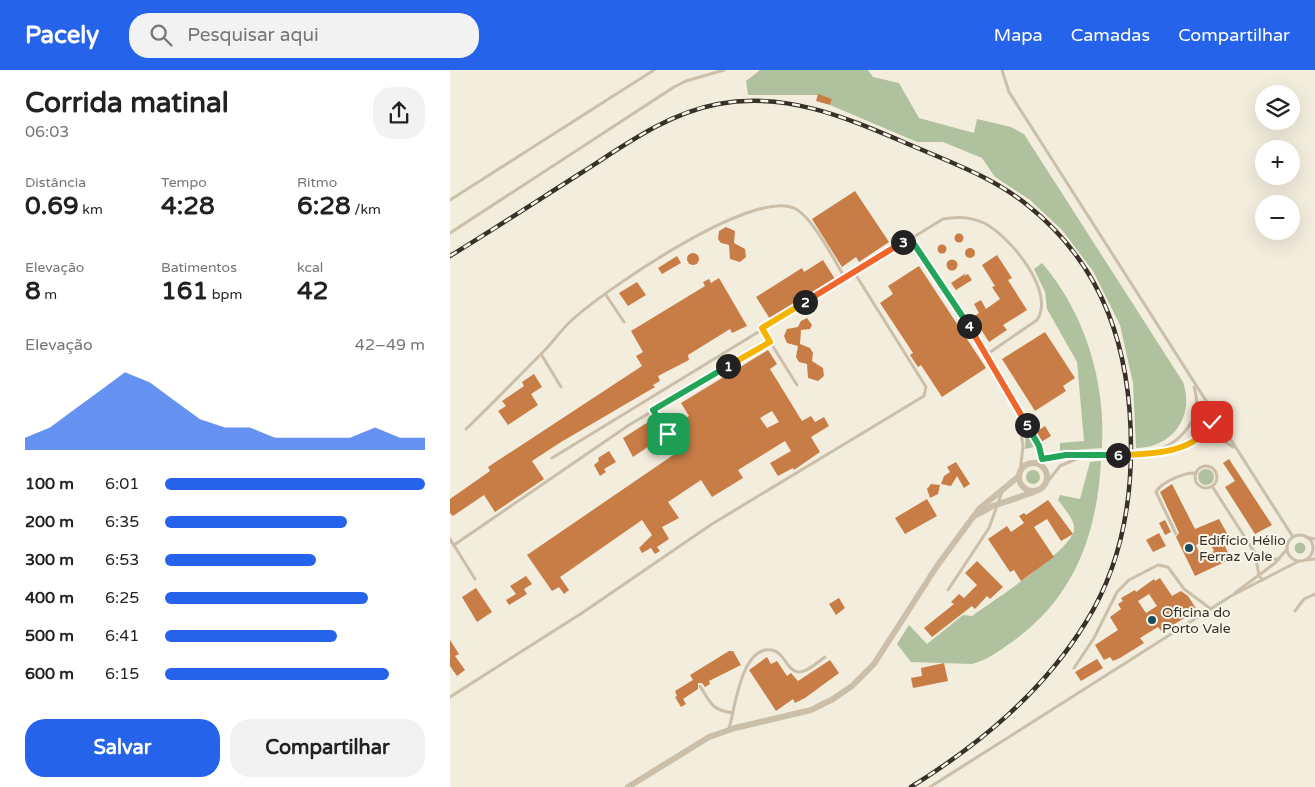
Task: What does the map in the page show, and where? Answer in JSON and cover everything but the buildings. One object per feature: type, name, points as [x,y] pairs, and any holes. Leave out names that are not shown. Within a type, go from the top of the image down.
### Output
[{"type":"street","points":[[628,787],[687,749],[728,730],[811,710],[833,699],[860,679],[874,664],[937,566],[984,503],[1020,474],[1028,464],[1036,464],[1043,467],[1047,477],[1045,485],[1036,491],[998,504],[973,518]]},
{"type":"street","points":[[1020,474],[1022,486],[1029,491],[1036,491]]},
{"type":"lane","points":[[450,200],[654,70]]},
{"type":"lane","points":[[450,233],[678,85],[724,70]]},
{"type":"lane","points":[[1002,70],[1008,92],[1293,537]]},
{"type":"lane","points":[[466,428],[574,318],[638,273],[719,223],[743,214],[780,206],[791,207],[806,217],[845,278]]},
{"type":"lane","points":[[552,458],[943,219],[970,218],[985,224],[999,234],[1015,250],[1027,267],[1042,298],[1040,316],[1033,324],[986,355]]},
{"type":"lane","points":[[910,238],[954,302],[1037,441],[1043,467]]},
{"type":"lane","points":[[450,697],[582,613],[712,524],[924,396],[926,387],[854,272]]},
{"type":"lane","points":[[606,295],[624,322]]},
{"type":"lane","points":[[762,328],[797,385]]},
{"type":"lane","points":[[454,545],[653,410],[770,342]]},
{"type":"lane","points":[[540,354],[561,387]]},
{"type":"lane","points":[[1141,454],[1169,445],[1185,432],[1192,422],[1197,400],[1189,377]]},
{"type":"lane","points":[[1016,407],[1023,436],[1020,474]]},
{"type":"lane","points":[[653,410],[668,434]]},
{"type":"lane","points":[[1192,422],[1203,415],[1214,415]]},
{"type":"lane","points":[[1028,464],[1042,459],[1066,455],[1141,454],[1169,451],[1189,442],[1209,428],[1214,415]]},
{"type":"lane","points":[[1189,442],[1212,438],[1225,442],[1236,449]]},
{"type":"lane","points":[[1045,485],[1051,474],[1065,462],[1092,455]]},
{"type":"lane","points":[[1203,466],[1214,468],[1217,479],[1212,486],[1205,488],[1200,486],[1195,479],[1196,473],[1203,466]]},
{"type":"lane","points":[[1176,534],[1156,492],[1159,487],[1184,474],[1196,473]]},
{"type":"lane","points":[[1212,486],[1255,553],[1259,574],[1263,580]]},
{"type":"lane","points":[[948,590],[989,528],[1004,487]]},
{"type":"lane","points":[[1293,537],[1304,536],[1315,539]]},
{"type":"lane","points":[[1304,536],[1310,540],[1312,548],[1310,555],[1304,560]]},
{"type":"lane","points":[[1232,596],[1280,558],[1293,537]]},
{"type":"lane","points":[[450,539],[475,579]]},
{"type":"lane","points":[[1287,548],[1290,556],[1299,561]]},
{"type":"lane","points":[[1255,553],[1265,560],[1280,558]]},
{"type":"lane","points":[[930,787],[1232,596],[1299,561],[1315,560]]},
{"type":"lane","points":[[1074,668],[1094,638],[1117,592],[1129,580],[1158,565],[1168,567],[1184,588],[1211,609]]},
{"type":"lane","points":[[1295,611],[1304,599],[1315,594]]},
{"type":"lane","points":[[728,730],[746,665],[757,653],[765,650],[778,653],[791,668],[798,672],[804,671],[824,657]]},
{"type":"lane","points":[[700,686],[713,708],[733,713]]},
{"type":"green space","points":[[760,70],[868,70],[873,77],[899,83],[919,118],[974,133],[977,119],[1011,127],[1024,134],[1183,382],[1186,407],[1178,428],[1160,443],[1149,447],[1136,448],[1133,383],[1120,325],[1093,271],[1062,230],[1030,200],[995,177],[982,158],[943,142],[917,142],[830,105],[832,99],[818,95],[748,95],[746,81]]},
{"type":"green space","points":[[1042,263],[1070,304],[1090,350],[1100,398],[1102,448],[1060,451],[1060,443],[1084,441],[1077,362],[1047,309],[1045,292],[1034,269]]},
{"type":"green space","points":[[1026,427],[1034,447],[1025,449]]},
{"type":"green space","points":[[1101,461],[1099,488],[1087,539],[1078,563],[1052,606],[1012,642],[993,655],[972,664],[911,662],[897,644],[909,625],[927,644],[963,615],[972,616],[1012,588],[1060,550],[1070,539],[1074,526],[1069,514],[1058,500],[1060,495],[1080,499],[1090,462]]},
{"type":"green space","points":[[1203,469],[1209,469],[1214,474],[1212,483],[1203,485],[1198,480],[1198,474]]},
{"type":"green space","points":[[1030,470],[1036,470],[1040,477],[1036,484],[1030,484],[1026,480],[1026,474]]},
{"type":"green space","points":[[1300,542],[1306,548],[1300,554],[1294,548]]},
{"type":"railway","points":[[450,256],[663,123],[699,109],[718,104],[744,101],[794,104],[842,117],[866,126],[971,171],[999,186],[1026,204],[1053,228],[1076,255],[1094,283],[1108,313],[1119,345],[1126,378],[1130,412],[1131,448],[1129,494],[1121,538],[1115,560],[1097,602],[1069,647],[1050,671],[1008,715],[961,753],[911,787]]},
{"type":"place","name":"Edifício Hélio Ferraz Vale","points":[[1189,548]]},
{"type":"place","name":"Oficina do Porto Vale","points":[[1152,620]]},
{"type":"route","points":[[668,434],[653,410],[770,342],[762,328],[910,238],[964,318],[1037,441],[1042,459],[1066,455],[1160,453],[1189,442],[1206,431],[1212,422]]}]
